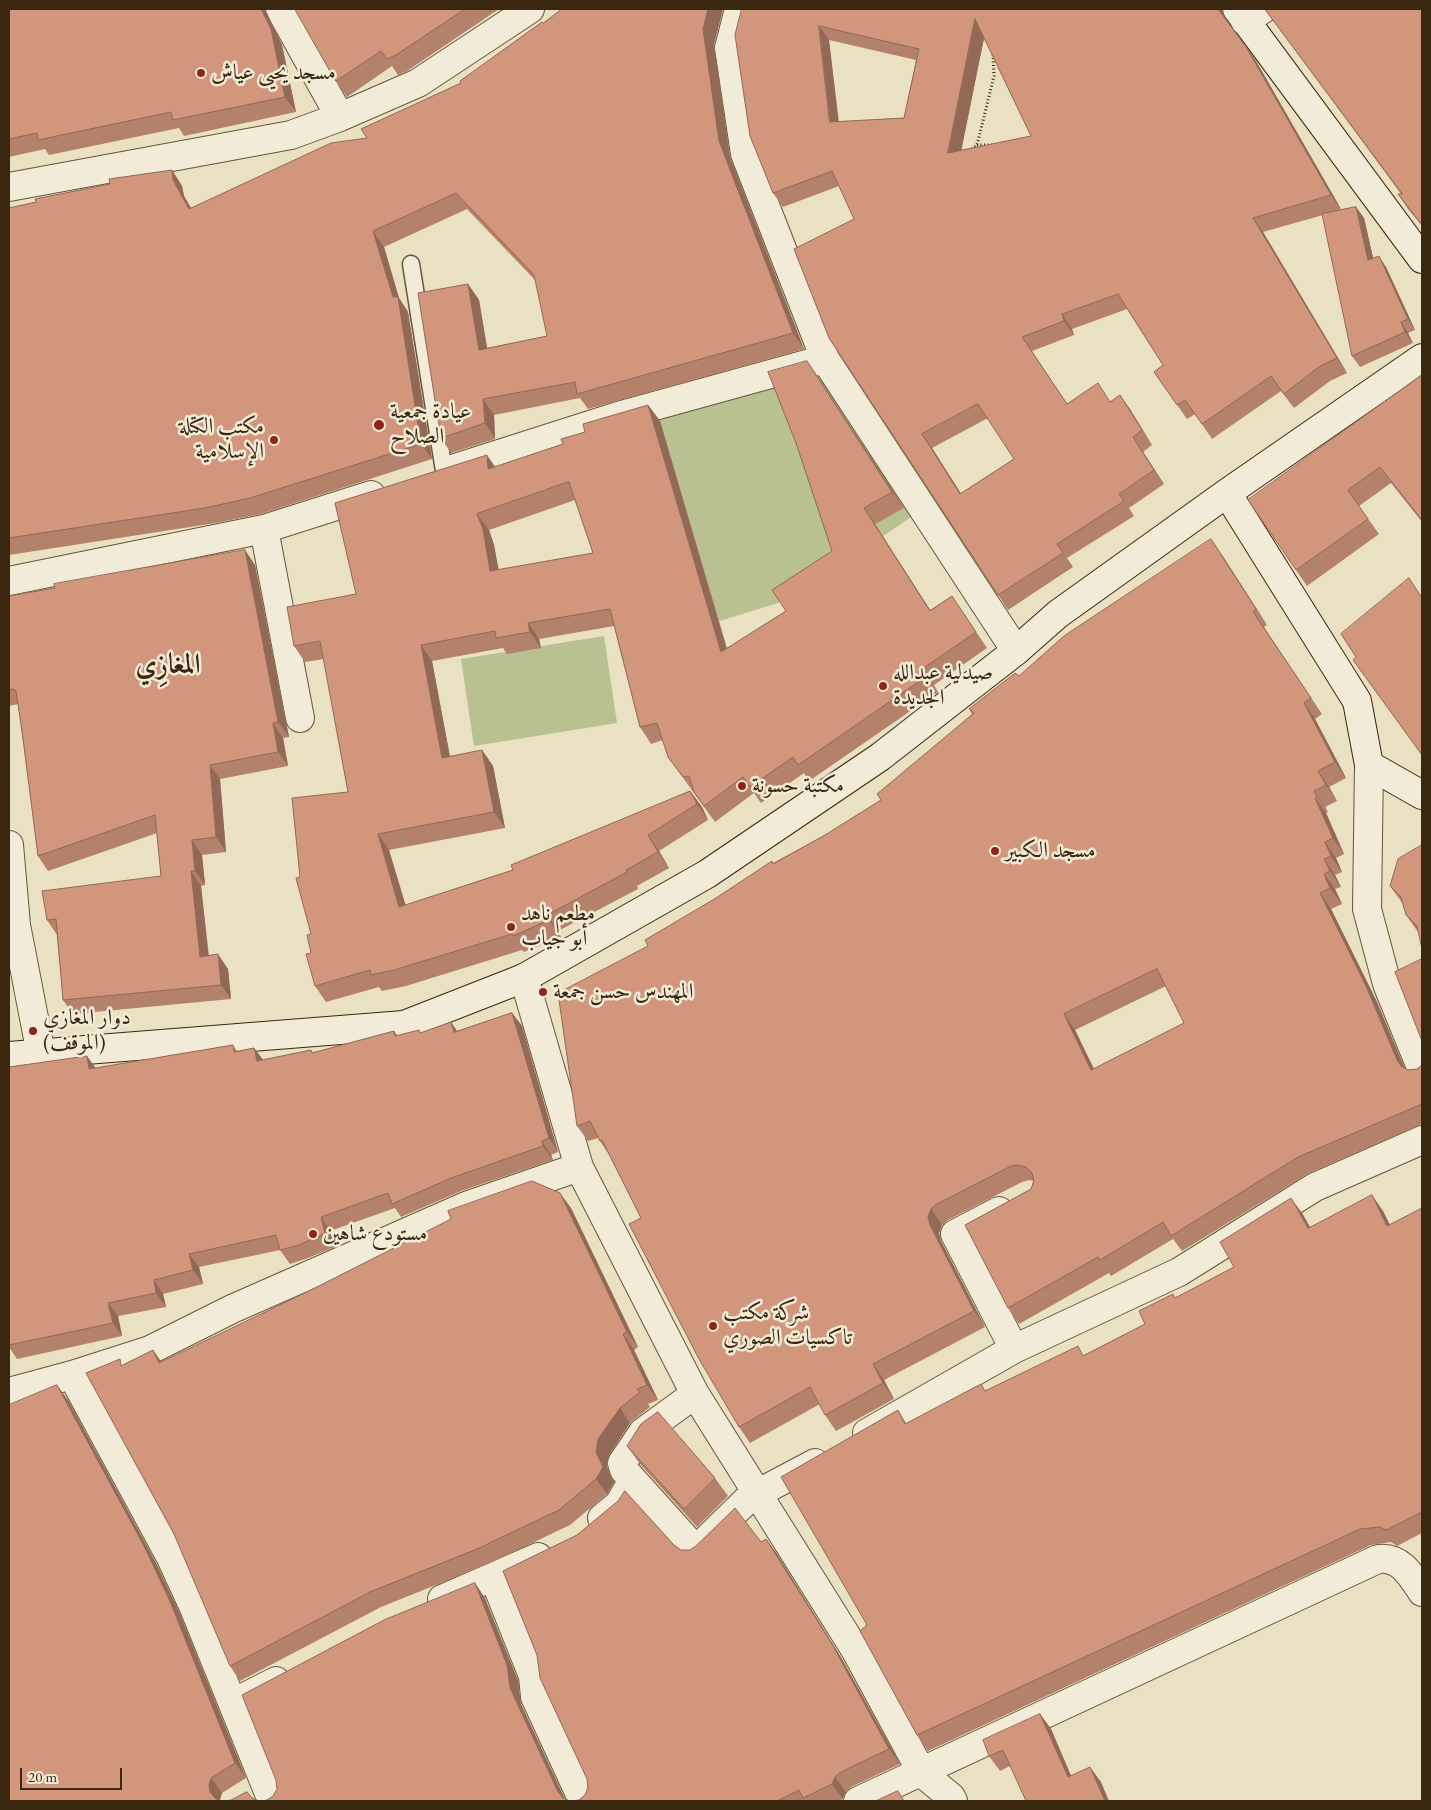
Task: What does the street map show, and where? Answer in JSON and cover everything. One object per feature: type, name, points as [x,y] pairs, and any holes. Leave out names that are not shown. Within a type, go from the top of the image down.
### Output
[{"type":"street","points":[[280,9],[340,116]]},
{"type":"street","points":[[9,187],[291,134],[340,116],[418,83],[530,9]]},
{"type":"street","points":[[739,9],[729,48],[745,154],[825,360],[1016,651]]},
{"type":"street","points":[[1248,13],[1422,260]]},
{"type":"street","points":[[9,1056],[404,1026],[524,978],[707,874],[880,757],[1016,651],[1058,614],[1226,493],[1422,358]]},
{"type":"street","points":[[434,474],[618,416],[825,360]]},
{"type":"street","points":[[9,581],[264,529],[396,486]]},
{"type":"street","points":[[1226,493],[1357,701],[1368,765],[1367,909],[1387,984],[1422,1070]]},
{"type":"street","points":[[264,529],[300,718]]},
{"type":"street","points":[[1368,765],[1422,795]]},
{"type":"street","points":[[9,845],[16,925],[41,1054]]},
{"type":"street","points":[[524,978],[579,1167],[696,1394],[856,1650],[922,1773],[951,1797],[953,1801]]},
{"type":"street","points":[[696,1394],[643,1432],[622,1463],[624,1470],[696,1550],[749,1498],[760,1494],[1014,1349],[1179,1272],[1315,1187],[1422,1140]]},
{"type":"street","points":[[9,1392],[72,1375],[150,1350],[232,1309],[466,1206],[579,1167]]},
{"type":"street","points":[[1014,1349],[955,1234],[1020,1200]]},
{"type":"street","points":[[72,1375],[170,1556],[194,1608],[233,1703],[260,1795]]},
{"type":"street","points":[[584,1532],[619,1504],[633,1480]]},
{"type":"street","points":[[415,1610],[494,1578],[561,1546]]},
{"type":"street","points":[[858,1801],[922,1773],[1378,1559],[1392,1559],[1405,1568],[1422,1592]]},
{"type":"street","points":[[494,1578],[533,1676],[535,1696],[583,1801]]},
{"type":"street","points":[[233,1703],[296,1670]]},
{"type":"lane","points":[[411,264],[434,474]]},
{"type":"path","points":[[978,145],[994,76],[993,48]]},
{"type":"path","points":[[964,154],[978,145],[996,144]]},
{"type":"green space","points":[[825,365],[914,515],[791,599],[668,637],[608,437]]},
{"type":"green space","points":[[604,636],[617,723],[474,746],[461,659]]},
{"type":"building","points":[[9,9],[261,9],[271,29],[285,97],[173,120],[171,112],[38,140],[37,133],[9,139]]},
{"type":"building","points":[[295,9],[465,9],[396,55],[387,59],[381,51],[336,81]]},
{"type":"building","points":[[562,9],[708,9],[703,29],[719,141],[793,333],[577,394],[575,382],[483,399],[485,423],[441,438],[418,293],[468,284],[479,350],[547,336],[534,275],[456,193],[373,231],[393,297],[398,297],[421,444],[250,498],[205,508],[9,538],[9,208],[36,202],[35,199],[110,184],[109,179],[172,170],[173,180],[189,209],[331,143],[367,138],[361,129],[461,83],[460,81]]},
{"type":"building","points":[[742,9],[1218,9],[1246,47],[1331,195],[1253,218],[1337,358],[1320,366],[1284,394],[1271,376],[1202,424],[1185,400],[1177,405],[1154,372],[1163,365],[1118,294],[1062,314],[1064,321],[1022,337],[1067,404],[1098,383],[1110,402],[1120,395],[1142,430],[1133,437],[1154,470],[1119,494],[1124,501],[1057,544],[1063,553],[998,595],[829,338],[794,249],[854,219],[832,171],[773,193],[750,136],[735,35]],"holes":[[[975,19],[1031,136],[948,153]],[[819,26],[919,49],[904,118],[830,122]],[[978,404],[1014,459],[960,494],[922,434]]]},
{"type":"building","points":[[1265,9],[1422,9],[1422,225],[1398,194],[1402,194]]},
{"type":"building","points":[[1356,207],[1368,260],[1379,256],[1408,319],[1401,322],[1405,332],[1352,356],[1322,214]]},
{"type":"building","points":[[807,361],[892,492],[864,508],[930,611],[952,596],[976,632],[922,669],[927,676],[798,765],[793,757],[750,787],[743,777],[704,806],[694,792],[689,776],[683,777],[668,757],[657,723],[640,727],[610,609],[528,623],[530,632],[496,638],[495,631],[421,645],[442,758],[482,750],[494,812],[378,834],[399,907],[513,870],[511,865],[690,791],[697,804],[648,835],[658,852],[626,870],[627,872],[547,915],[549,920],[513,936],[512,934],[394,970],[371,975],[370,970],[315,986],[306,954],[311,953],[307,935],[311,934],[296,878],[300,877],[292,798],[348,792],[320,641],[294,646],[287,607],[356,594],[335,503],[487,455],[488,469],[563,444],[561,439],[585,432],[583,424],[648,405],[721,652],[786,611],[772,590],[832,551],[796,443],[768,372]],"holes":[[[569,482],[593,553],[490,571],[483,529],[477,514]]]},
{"type":"building","points":[[1422,375],[1422,520],[1380,467],[1348,490],[1368,519],[1296,570],[1248,500]]},
{"type":"building","points":[[1211,539],[1256,609],[1253,612],[1311,698],[1304,703],[1335,762],[1318,771],[1326,785],[1314,791],[1317,796],[1315,798],[1333,838],[1325,842],[1331,856],[1324,859],[1330,871],[1324,874],[1330,888],[1320,893],[1366,986],[1397,1060],[1401,1066],[1408,1070],[1417,1069],[1422,1065],[1422,1104],[1298,1157],[1171,1236],[1163,1222],[1100,1260],[1098,1257],[1008,1308],[965,1225],[1031,1189],[1034,1181],[1032,1173],[1026,1167],[1019,1165],[1011,1166],[937,1204],[931,1209],[928,1217],[930,1225],[974,1311],[873,1364],[883,1383],[825,1415],[810,1387],[739,1427],[699,1359],[629,1224],[641,1218],[602,1140],[600,1141],[590,1121],[577,1126],[558,993],[648,946],[645,940],[716,898],[772,861],[773,864],[825,835],[881,800],[877,794],[974,713],[969,709],[1015,673],[1019,676],[1064,636]],"holes":[[[1157,969],[1184,1023],[1091,1070],[1064,1014]]]},
{"type":"building","points":[[245,550],[278,722],[273,723],[278,752],[210,765],[216,837],[192,840],[195,871],[191,871],[200,957],[218,954],[221,985],[63,1000],[56,919],[47,920],[42,891],[161,876],[155,815],[38,856],[16,691],[14,689],[9,690],[9,596],[55,588],[54,584]]},
{"type":"building","points":[[1409,578],[1422,598],[1422,755],[1353,660],[1356,657],[1341,634]]},
{"type":"building","points":[[1422,845],[1422,949],[1417,926],[1406,915],[1401,897],[1390,886],[1398,859]]},
{"type":"building","points":[[1422,959],[1422,1041],[1395,972]]},
{"type":"building","points":[[512,1013],[549,1138],[542,1141],[543,1146],[451,1178],[392,1204],[388,1193],[321,1217],[325,1233],[299,1245],[280,1250],[276,1235],[189,1254],[193,1270],[154,1280],[156,1293],[108,1303],[113,1323],[9,1345],[9,1067],[87,1056],[89,1069],[233,1045],[234,1052],[254,1048],[257,1061],[311,1050],[312,1053],[394,1031],[395,1036],[419,1030],[420,1033],[451,1022],[454,1032]]},
{"type":"building","points":[[532,1181],[560,1193],[627,1332],[623,1334],[647,1385],[637,1389],[640,1392],[620,1408],[598,1439],[596,1452],[603,1467],[596,1479],[559,1510],[477,1549],[370,1592],[230,1666],[174,1534],[86,1373],[120,1359],[121,1366],[153,1350],[159,1363],[311,1290],[451,1219],[448,1211]]},
{"type":"building","points":[[1372,1195],[1387,1226],[1422,1208],[1422,1512],[1386,1530],[1380,1527],[1360,1529],[917,1735],[860,1631],[867,1625],[781,1477],[898,1410],[905,1424],[981,1384],[985,1391],[1078,1346],[1083,1356],[1145,1324],[1139,1311],[1173,1294],[1175,1298],[1234,1267],[1220,1242],[1291,1198],[1308,1228]]},
{"type":"building","points":[[57,1385],[145,1548],[169,1599],[235,1763],[211,1778],[210,1792],[216,1799],[223,1801],[9,1801],[9,1405]]},
{"type":"building","points":[[658,1412],[715,1478],[684,1509],[627,1446],[641,1424]]},
{"type":"building","points":[[625,1491],[674,1545],[681,1550],[690,1550],[696,1546],[735,1508],[761,1542],[766,1539],[832,1644],[889,1749],[841,1772],[835,1777],[832,1784],[803,1798],[799,1790],[777,1801],[571,1801],[579,1800],[585,1795],[588,1788],[587,1779],[540,1678],[537,1655],[503,1571],[577,1535],[618,1501]]},
{"type":"building","points":[[475,1583],[507,1665],[510,1688],[558,1792],[563,1798],[570,1801],[261,1801],[273,1796],[277,1789],[276,1780],[242,1695],[384,1620]]},
{"type":"building","points":[[1040,1714],[1068,1777],[1090,1767],[1105,1801],[1026,1801],[1003,1750],[989,1756],[983,1740]]},
{"type":"building","points":[[898,1791],[904,1801],[876,1801]]},
{"type":"building","points":[[247,1792],[252,1798],[259,1801],[225,1801],[231,1800]]},
{"type":"place","name":"مسجد يحيى عياش","points":[[201,73]]},
{"type":"place","name":"عيادة جمعية الصلاح","points":[[379,425]]},
{"type":"place","name":"مكتب الكتلة الإسلامية","points":[[274,440]]},
{"type":"place","name":"صيدلية عبدالله الجديدة","points":[[883,686]]},
{"type":"place","name":"مكتبة حسونة","points":[[742,786]]},
{"type":"place","name":"مسجد الكبير","points":[[995,851]]},
{"type":"place","name":"مطعم ناهد أبو جياب","points":[[511,927]]},
{"type":"place","name":"المهندس حسن جمعة","points":[[543,992]]},
{"type":"place","name":"دوار المغازي (الموقف)","points":[[33,1031]]},
{"type":"place","name":"مستودع شاهين","points":[[313,1234]]},
{"type":"place","name":"شركة مكتب تاكسيات الصوري","points":[[713,1326]]},
{"type":"district","name":"المغازِي","points":[[168,665]]}]
